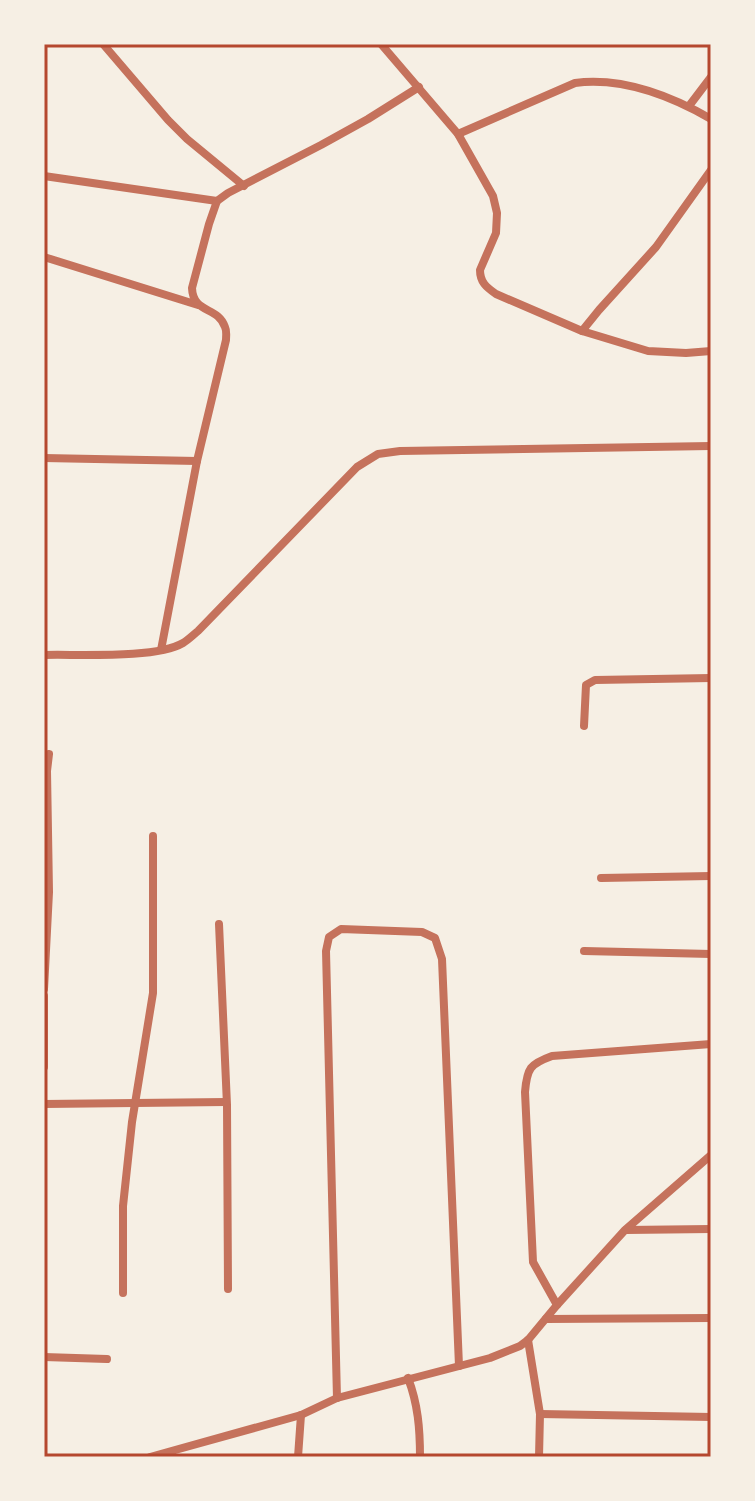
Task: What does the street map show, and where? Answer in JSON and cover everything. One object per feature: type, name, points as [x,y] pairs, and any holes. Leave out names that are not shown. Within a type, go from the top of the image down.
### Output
[{"type":"street","points":[[103,44],[168,120],[244,186]]},
{"type":"street","points":[[381,44],[458,134],[493,196],[497,213],[496,233],[480,270],[483,282],[496,294],[582,331],[648,351],[711,351]]},
{"type":"street","points":[[689,106],[711,77]]},
{"type":"street","points":[[458,134],[575,83],[595,81],[635,87],[689,106],[711,119]]},
{"type":"street","points":[[198,305],[192,296],[192,288],[217,201],[368,119],[419,87]]},
{"type":"street","points":[[582,331],[656,247],[711,170]]},
{"type":"street","points":[[44,176],[217,201]]},
{"type":"street","points":[[44,257],[198,305],[216,314],[225,327],[226,340],[197,461],[161,650]]},
{"type":"street","points":[[44,655],[126,654],[181,644],[198,631],[357,467],[378,454],[711,446]]},
{"type":"street","points":[[44,458],[197,461]]},
{"type":"street","points":[[584,726],[586,685],[595,680],[711,678]]},
{"type":"street","points":[[44,989],[49,892],[49,754]]},
{"type":"street","points":[[123,1293],[123,1206],[153,993],[153,836]]},
{"type":"street","points":[[601,878],[711,876]]},
{"type":"street","points":[[219,924],[226,1046],[228,1289]]},
{"type":"street","points":[[337,1398],[326,951],[329,937],[341,929],[422,932],[435,938],[442,959],[459,1366]]},
{"type":"street","points":[[584,951],[711,954]]},
{"type":"street","points":[[44,996],[44,1067]]},
{"type":"street","points":[[557,1305],[536,1271],[531,1249],[526,1076],[534,1063],[552,1056],[711,1044]]},
{"type":"street","points":[[44,1104],[226,1102]]},
{"type":"street","points":[[155,1456],[301,1415],[337,1398],[490,1358],[520,1346],[625,1230],[711,1155]]},
{"type":"street","points":[[625,1230],[711,1229]]},
{"type":"street","points":[[546,1319],[711,1318]]},
{"type":"street","points":[[528,1340],[540,1414],[539,1457]]},
{"type":"street","points":[[44,1357],[107,1359]]},
{"type":"street","points":[[408,1378],[420,1428],[420,1457]]},
{"type":"street","points":[[540,1414],[711,1417]]},
{"type":"street","points":[[298,1457],[301,1415]]}]
